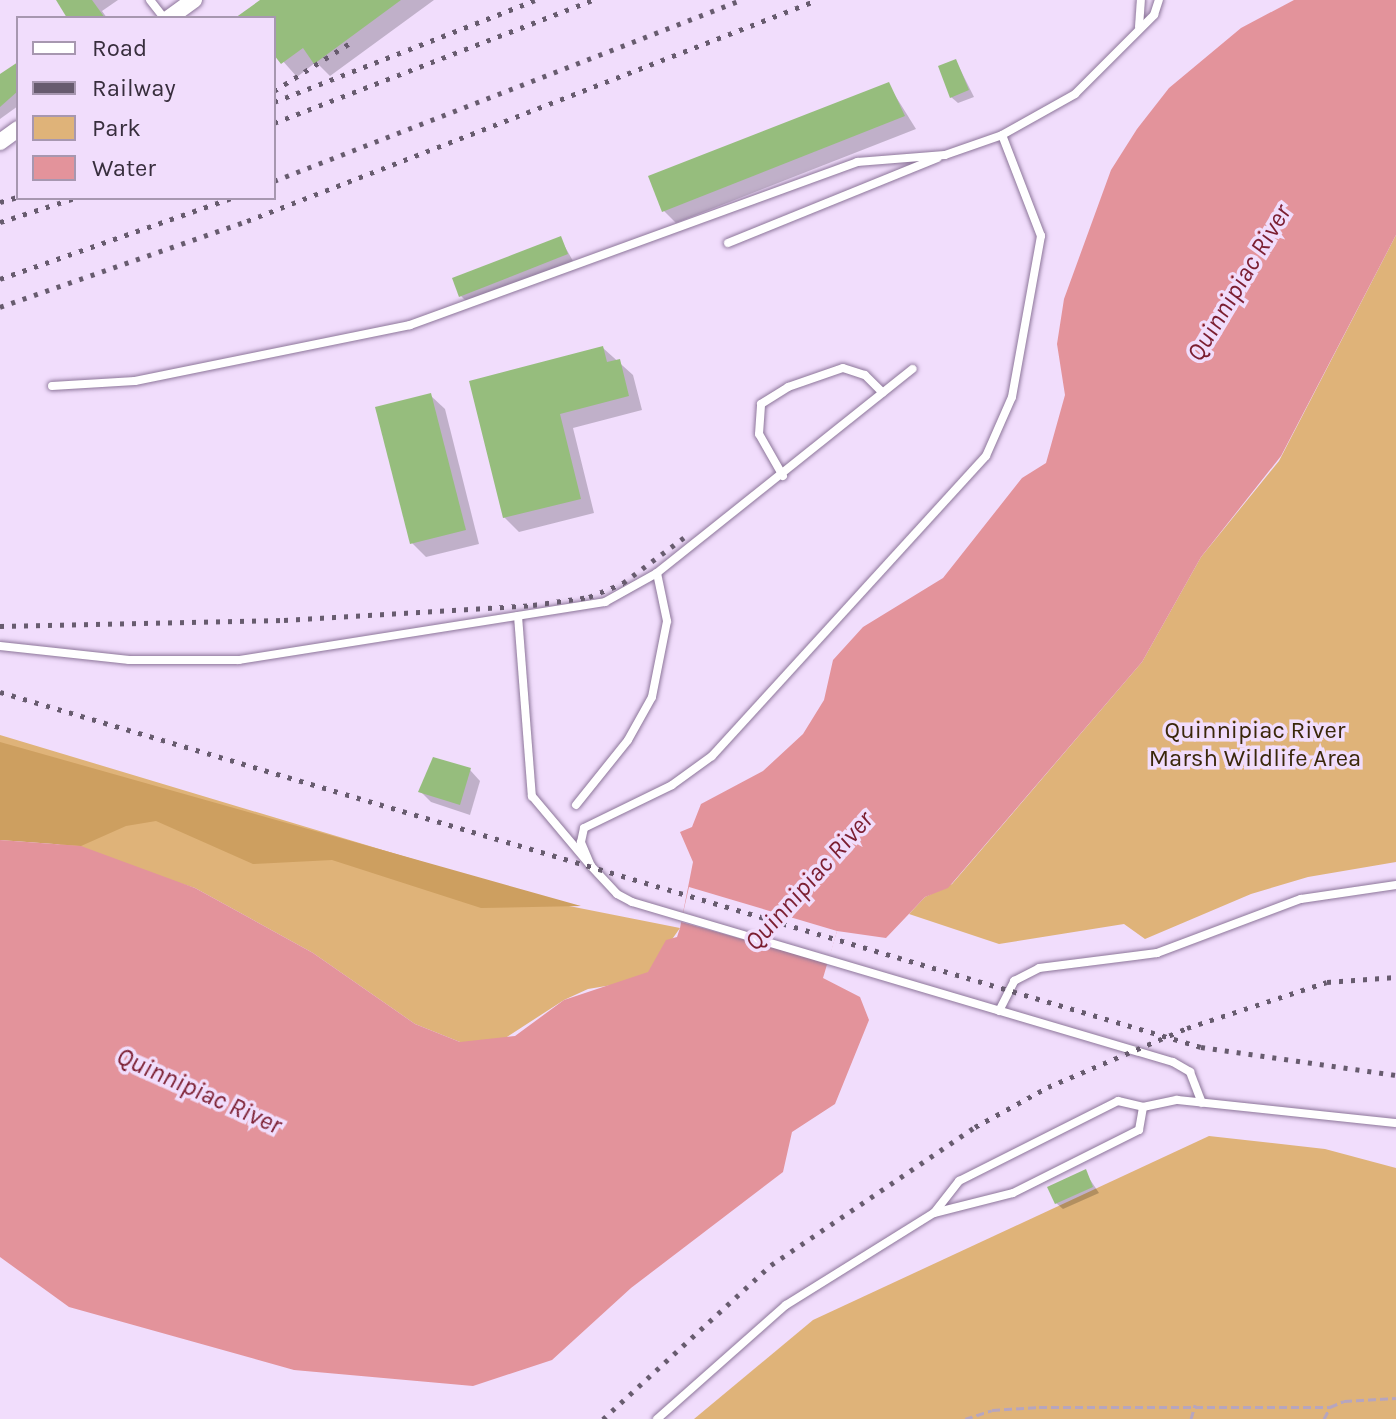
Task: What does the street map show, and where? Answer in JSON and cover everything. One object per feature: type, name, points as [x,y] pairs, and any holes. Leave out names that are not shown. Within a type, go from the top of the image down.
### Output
[{"type":"street","points":[[170,16],[194,0]]},
{"type":"lane","points":[[150,0],[165,16]]},
{"type":"lane","points":[[1139,27],[1141,0]]},
{"type":"lane","points":[[728,243],[1002,135],[1075,94],[1154,15],[1159,0]]},
{"type":"lane","points":[[591,866],[581,842],[584,828],[672,785],[712,756],[950,500],[996,440],[1012,397],[1041,236],[1002,135]]},
{"type":"lane","points":[[52,386],[135,381],[410,325],[857,162],[945,155]]},
{"type":"lane","points":[[783,476],[759,434],[761,404],[788,387],[843,368],[865,375],[883,393]]},
{"type":"lane","points":[[0,646],[129,660],[239,660],[425,627],[605,602],[657,573],[783,476],[913,369]]},
{"type":"lane","points":[[576,805],[637,728],[652,697],[667,621],[657,573]]},
{"type":"lane","points":[[518,616],[532,796],[591,866],[624,898],[1183,1066],[1198,1085],[1202,1103]]},
{"type":"lane","points":[[999,1011],[1014,981],[1039,968],[1157,953],[1301,899],[1396,885]]},
{"type":"lane","points":[[934,1213],[959,1181],[1118,1101],[1143,1107],[1177,1100],[1396,1123]]},
{"type":"lane","points":[[657,1419],[786,1305],[934,1213],[1013,1193],[1139,1130],[1143,1107]]},
{"type":"path","points":[[965,1419],[1023,1408],[1195,1405],[1330,1407],[1344,1401],[1396,1398]]},
{"type":"path","points":[[1191,1419],[1195,1405]]},
{"type":"path","points":[[1324,1419],[1330,1407]]},
{"type":"green space","name":"Quinnipiac River Marsh Wildlife Area","points":[[1396,235],[1396,862],[1308,877],[1251,894],[1145,939],[1124,924],[999,944],[909,914],[925,897],[952,884],[1142,662],[1201,557],[1279,461]]},
{"type":"green space","points":[[0,735],[569,906],[680,928],[649,972],[630,982],[588,989],[564,1000],[499,1042],[460,1042],[415,1024],[313,953],[195,888],[48,841],[0,840]]},
{"type":"green space","points":[[1209,1136],[1325,1149],[1396,1168],[1396,1419],[694,1419],[813,1320]]},
{"type":"shaded area","points":[[0,742],[581,906],[481,908],[332,860],[253,864],[156,821],[126,826],[81,846],[0,840]]},
{"type":"water","name":"Quinnipiac River","points":[[1294,0],[1396,0],[1396,235],[1281,456],[1201,557],[1142,662],[948,888],[925,897],[886,938],[837,931],[823,978],[860,997],[869,1020],[835,1104],[792,1132],[783,1172],[631,1288],[552,1360],[473,1386],[294,1370],[69,1307],[0,1257],[0,840],[81,846],[195,888],[313,953],[415,1024],[460,1042],[515,1036],[564,1000],[648,972],[666,940],[677,937],[680,928],[693,862],[680,832],[692,827],[701,804],[763,771],[803,734],[824,700],[833,660],[863,627],[943,578],[1022,478],[1046,463],[1065,395],[1057,344],[1064,299],[1111,170],[1137,129],[1169,88],[1241,28]]},
{"type":"pier","points":[[689,887],[837,931],[828,963],[681,922]]},
{"type":"building","points":[[56,0],[92,0],[104,16],[66,16]]},
{"type":"building","points":[[260,0],[401,0],[314,64],[303,48],[281,64],[276,58],[276,16],[238,16]]},
{"type":"building","points":[[956,59],[969,90],[950,98],[938,66]]},
{"type":"building","points":[[16,63],[16,93],[0,107],[0,74]]},
{"type":"building","points":[[889,82],[905,116],[662,212],[648,176]]},
{"type":"building","points":[[561,236],[568,254],[459,297],[452,278]]},
{"type":"building","points":[[603,346],[607,362],[620,359],[629,396],[560,414],[581,499],[503,518],[469,381]]},
{"type":"building","points":[[431,393],[466,530],[410,544],[375,407]]},
{"type":"building","points":[[433,757],[471,768],[460,805],[418,792]]},
{"type":"building","points":[[1086,1169],[1093,1187],[1055,1204],[1047,1187]]},
{"type":"railway","points":[[276,101],[535,0]]},
{"type":"railway","points":[[276,122],[592,0]]},
{"type":"railway","points":[[276,180],[741,0]]},
{"type":"railway","points":[[0,307],[247,221],[817,0]]},
{"type":"railway","points":[[276,90],[353,41]]},
{"type":"railway","points":[[0,202],[16,198]]},
{"type":"railway","points":[[0,222],[69,200]]},
{"type":"railway","points":[[0,279],[225,200]]},
{"type":"railway","points":[[0,626],[284,620],[533,605],[589,597],[623,583],[690,533]]},
{"type":"railway","points":[[0,692],[1201,1047],[1396,1075]]},
{"type":"railway","points":[[603,1419],[771,1265],[975,1127],[1048,1087],[1187,1028],[1327,982],[1396,977]]}]
